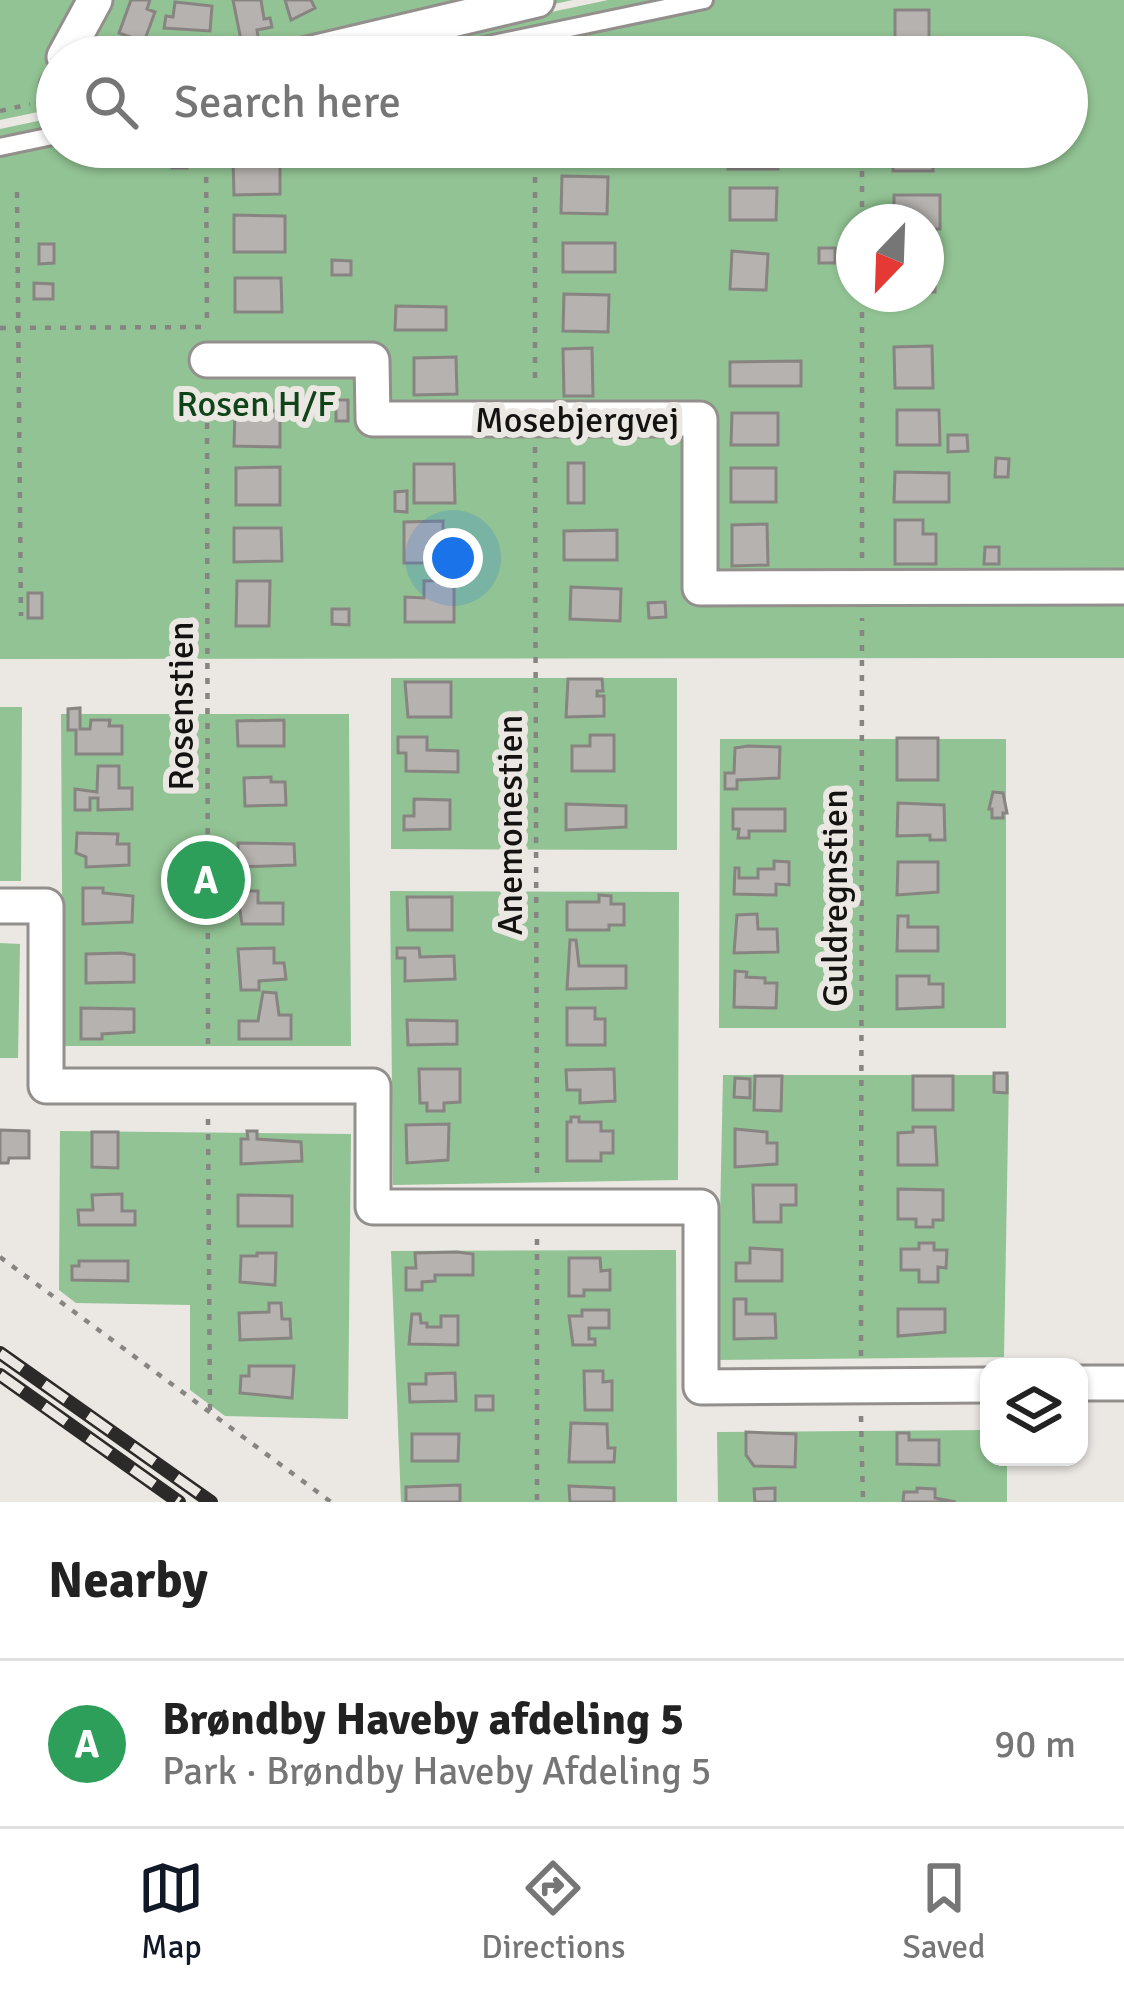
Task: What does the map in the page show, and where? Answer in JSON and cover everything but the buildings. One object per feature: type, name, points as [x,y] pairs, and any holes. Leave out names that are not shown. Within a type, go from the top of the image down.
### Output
[{"type":"street","points":[[75,36],[95,0]]},
{"type":"street","points":[[385,36],[537,0]]},
{"type":"street","name":"Mosebjergvej","points":[[207,344],[372,360],[373,419],[700,418],[700,588],[1124,587]]},
{"type":"street","points":[[0,906],[46,906],[46,1086],[373,1086],[374,1207],[701,1207],[701,1387],[980,1384]]},
{"type":"street","points":[[1088,1383],[1124,1383]]},
{"type":"lane","points":[[532,36],[704,0]]},
{"type":"lane","points":[[0,147],[36,139]]},
{"type":"path","points":[[862,28],[862,36]]},
{"type":"path","name":"Rosenstien","points":[[206,168],[210,1410]]},
{"type":"path","name":"Anemonestien","points":[[535,168],[537,1502]]},
{"type":"path","points":[[862,168],[862,204]]},
{"type":"path","points":[[17,192],[21,616]]},
{"type":"path","name":"Guldregnstien","points":[[862,312],[863,1502]]},
{"type":"path","points":[[0,328],[207,344]]},
{"type":"path","points":[[0,1257],[331,1502]]},
{"type":"green space","points":[[0,0],[573,0],[401,36],[36,36],[36,112],[0,120]]},
{"type":"green space","name":"Rosen H/F","points":[[608,0],[1124,0],[1124,658],[0,659],[0,129],[36,121],[36,168],[1088,168],[1088,36],[438,36]]},
{"type":"green space","points":[[391,678],[677,678],[677,850],[391,849]]},
{"type":"green space","points":[[0,707],[22,707],[21,881],[0,881]]},
{"type":"green space","points":[[61,714],[349,714],[351,1046],[63,1046]]},
{"type":"green space","points":[[720,739],[1006,739],[1006,1028],[719,1028]]},
{"type":"green space","points":[[390,891],[679,892],[678,1180],[393,1185]]},
{"type":"green space","points":[[0,943],[20,944],[18,1058],[0,1058]]},
{"type":"green space","points":[[723,1075],[1009,1075],[1004,1357],[717,1360]]},
{"type":"green space","points":[[60,1131],[351,1134],[348,1419],[225,1416],[190,1390],[190,1305],[76,1303],[59,1290]]},
{"type":"green space","points":[[676,1250],[677,1502],[401,1502],[391,1251]]},
{"type":"green space","points":[[980,1430],[980,1466],[1007,1466],[1007,1502],[718,1502],[717,1432]]},
{"type":"railway","points":[[0,1353],[211,1502]]},
{"type":"railway","points":[[0,1375],[179,1502]]},
{"type":"place","name":"Brøndby Haveby afdeling 5","points":[[206,880]]}]
